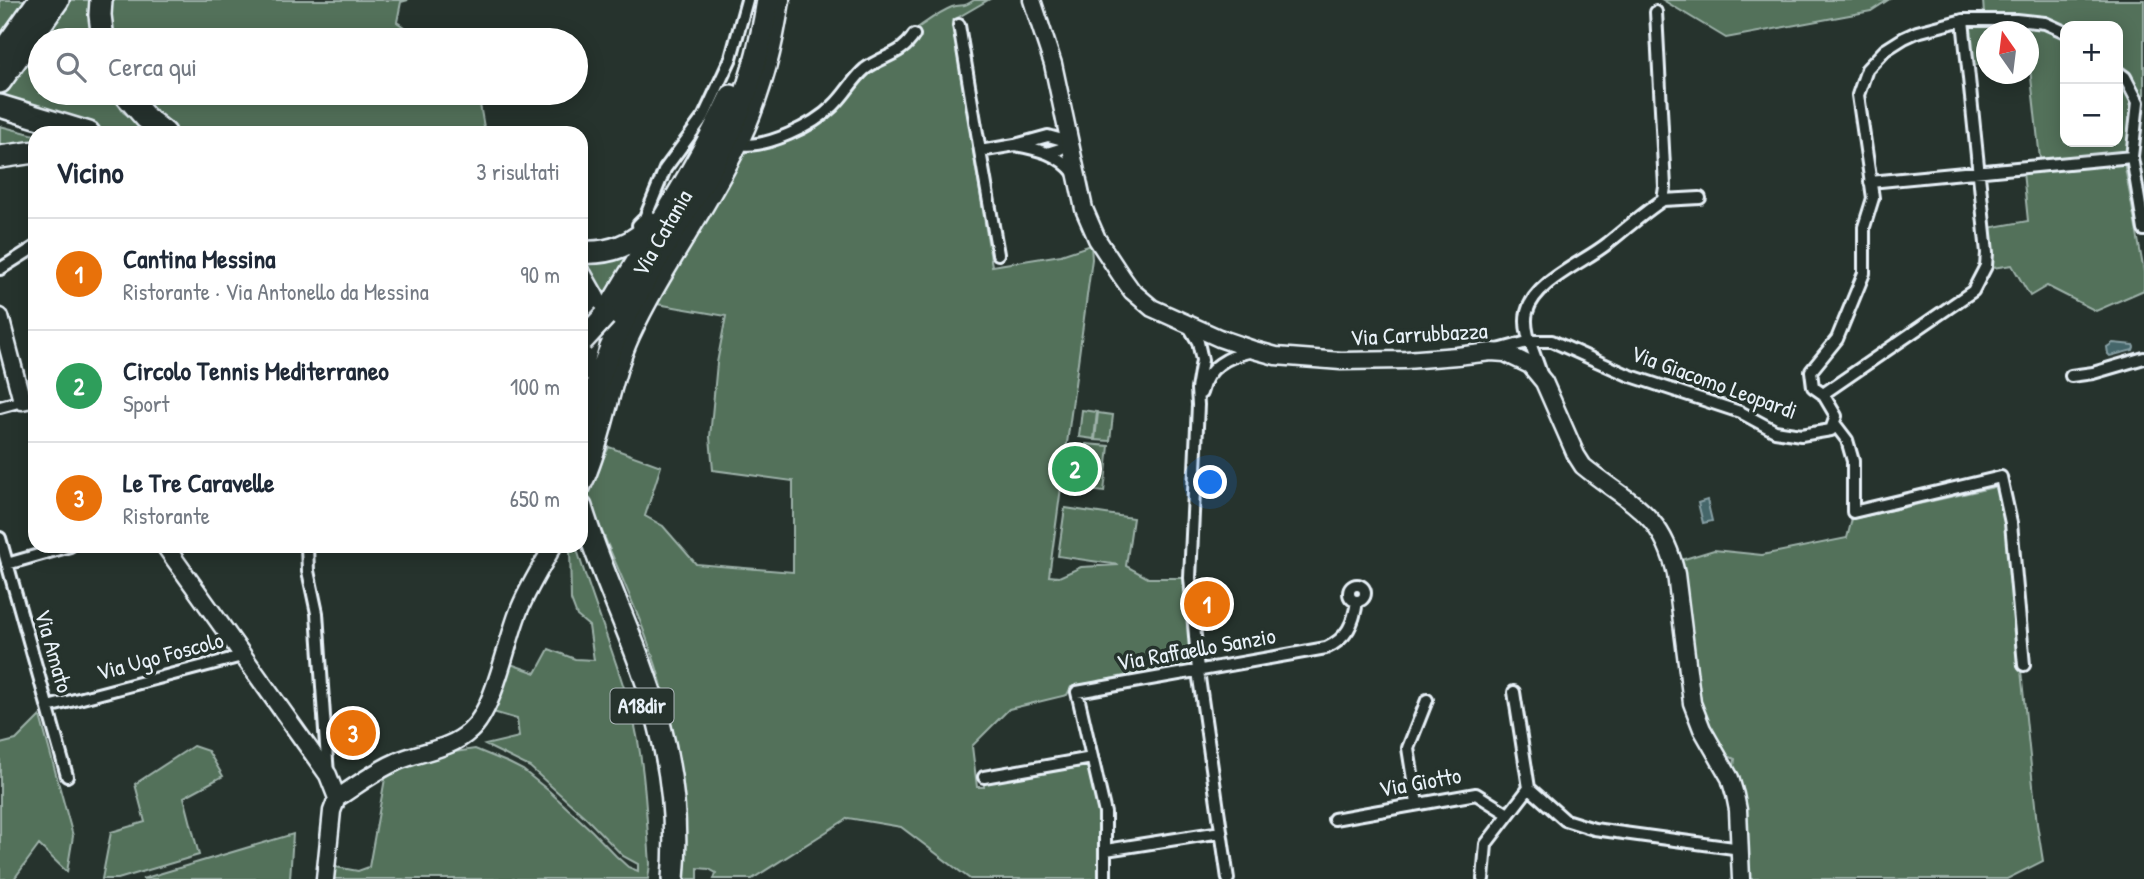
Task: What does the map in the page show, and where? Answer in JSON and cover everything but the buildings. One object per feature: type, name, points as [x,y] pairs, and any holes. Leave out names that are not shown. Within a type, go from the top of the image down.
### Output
[{"type":"highway","points":[[0,55],[39,0]]},
{"type":"highway","points":[[38,28],[58,0]]},
{"type":"highway","points":[[101,0],[102,28]]},
{"type":"highway","points":[[605,321],[719,121],[738,78],[759,0]]},
{"type":"highway","points":[[588,339],[605,321],[733,103],[747,70],[767,0]]},
{"type":"highway","points":[[588,424],[597,386],[616,334],[721,150],[736,118],[758,50],[767,0]]},
{"type":"highway","points":[[0,82],[28,42]]},
{"type":"highway","points":[[135,105],[156,126]]},
{"type":"highway","points":[[0,106],[66,126]]},
{"type":"highway","points":[[0,117],[30,126]]},
{"type":"highway","points":[[0,157],[28,153]]},
{"type":"highway","points":[[588,252],[606,251],[634,240],[650,226],[692,167]]},
{"type":"highway","points":[[588,288],[594,299],[599,328],[588,381]]},
{"type":"highway","points":[[588,513],[628,620],[640,664]]},
{"type":"highway","name":"A18dir","points":[[588,527],[640,664],[671,774],[675,815],[673,879]]},
{"type":"highway","name":"A18dir","points":[[588,551],[629,664],[653,752],[661,815],[660,879]]},
{"type":"main road","name":"Via Catania","points":[[588,471],[597,449],[615,377],[632,335],[739,144],[769,67],[782,0]]},
{"type":"main road","name":"Via Carrubbazza","points":[[1033,3],[1053,64],[1084,209],[1090,225],[1132,291],[1152,308],[1219,338],[1254,350],[1291,358],[1340,361],[1490,352],[1530,357]]},
{"type":"main road","points":[[0,317],[28,399]]},
{"type":"main road","points":[[1530,357],[1583,466],[1645,512],[1666,540],[1676,574],[1692,703],[1735,795],[1741,849],[1741,879]]},
{"type":"main road","points":[[169,553],[328,775],[337,798]]},
{"type":"main road","points":[[325,879],[332,811],[337,798],[398,761],[446,746],[470,733],[479,721],[519,610],[549,553]]},
{"type":"street","name":"Via Catania","points":[[588,242],[620,239],[645,218],[665,169],[704,117],[731,58],[747,0]]},
{"type":"street","points":[[1656,12],[1665,187],[1663,200]]},
{"type":"street","points":[[1823,394],[1973,291],[1986,266],[1987,253],[1963,20]]},
{"type":"street","name":"Via Giacomo Leopardi","points":[[1490,352],[1531,341],[1552,341],[1628,375],[1740,412],[1775,431],[1801,435],[1831,430],[1836,416],[1823,394],[1813,387],[1811,371],[1837,340],[1864,273],[1864,227],[1872,198],[1858,95],[1867,69],[1885,50],[1904,38],[1963,20],[2016,20],[2045,23],[2060,30]]},
{"type":"street","points":[[959,25],[998,254]]},
{"type":"street","points":[[739,144],[755,145],[819,119],[860,74],[907,46],[914,35]]},
{"type":"street","points":[[2123,76],[2138,102],[2132,157],[2144,230]]},
{"type":"street","points":[[1048,136],[1059,123],[1063,108]]},
{"type":"street","points":[[980,151],[1048,136],[1070,142]]},
{"type":"street","points":[[1047,153],[1070,142]]},
{"type":"street","points":[[1015,145],[1063,160],[1076,174]]},
{"type":"street","points":[[1870,182],[2132,157]]},
{"type":"street","points":[[1552,341],[1530,357],[1524,356],[1531,341],[1525,320],[1530,303],[1538,293],[1663,200],[1700,198]]},
{"type":"street","points":[[0,269],[28,251]]},
{"type":"street","points":[[1188,324],[1198,342],[1202,360],[1197,389],[1190,578],[1198,671],[1228,879]]},
{"type":"street","points":[[1202,360],[1219,338]]},
{"type":"street","points":[[1216,366],[1219,338]]},
{"type":"street","points":[[1198,405],[1202,387],[1216,366],[1226,359],[1254,350]]},
{"type":"street","points":[[2071,376],[2144,359]]},
{"type":"street","points":[[0,407],[28,399]]},
{"type":"street","points":[[1834,423],[1847,440],[1853,461],[1853,512],[2001,477],[2011,523],[2024,665]]},
{"type":"street","name":"Via Amato","points":[[0,538],[67,776]]},
{"type":"street","points":[[7,564],[46,553]]},
{"type":"street","points":[[307,553],[308,571],[317,613],[328,775]]},
{"type":"street","name":"Via Raffaello Sanzio","points":[[1105,879],[1105,813],[1077,692],[1326,648],[1335,644],[1348,631],[1357,601]]},
{"type":"street","name":"Via Ugo Foscolo","points":[[48,707],[242,656]]},
{"type":"street","points":[[1514,692],[1530,788],[1565,820],[1594,828],[1741,849]]},
{"type":"street","points":[[1417,804],[1408,748],[1427,700]]},
{"type":"street","points":[[984,777],[1091,758]]},
{"type":"street","points":[[1483,879],[1486,844],[1530,788]]},
{"type":"street","name":"Via Giotto","points":[[1334,819],[1476,794],[1507,814]]},
{"type":"street","points":[[1106,850],[1221,832]]},
{"type":"green space","points":[[0,0],[27,0],[2,34],[0,34]]},
{"type":"green space","points":[[69,0],[93,0],[94,28],[49,28]]},
{"type":"green space","points":[[109,0],[408,0],[401,2],[397,22],[405,28],[110,28]]},
{"type":"green space","points":[[974,0],[988,0],[952,21],[992,266],[1061,255],[1091,245],[1092,259],[1049,576],[1059,577],[1081,567],[1119,565],[1058,556],[1065,508],[1133,518],[1126,566],[1148,578],[1184,578],[1192,666],[1167,667],[1071,687],[1067,695],[1009,709],[972,746],[977,787],[984,787],[984,782],[1085,765],[1090,767],[1102,823],[1100,879],[970,879],[901,827],[848,818],[752,879],[714,879],[716,873],[698,868],[698,879],[684,879],[683,785],[665,698],[649,645],[588,497],[588,488],[609,447],[661,466],[645,516],[663,526],[696,564],[793,572],[793,481],[713,470],[710,437],[717,363],[726,316],[657,304],[744,149],[815,126],[844,104],[874,66],[903,55],[912,47],[917,37],[916,29],[947,9]]},
{"type":"green space","points":[[1663,0],[1888,0],[1871,11],[1726,38]]},
{"type":"green space","points":[[1983,0],[2144,0],[2144,96],[2123,68],[2123,21],[2060,21],[2060,24],[2047,18],[1984,15]]},
{"type":"green space","points":[[1968,24],[1976,24],[1976,65],[1973,65]]},
{"type":"green space","points":[[2039,25],[2060,33],[2060,147],[2123,147],[2123,83],[2129,93],[2132,112],[2128,152],[2040,159],[2032,84],[2039,84]]},
{"type":"green space","points":[[28,58],[28,105],[119,105],[123,112],[142,126],[89,126],[0,98]]},
{"type":"green space","points":[[145,105],[480,105],[484,126],[168,126]]},
{"type":"green space","points":[[0,126],[28,133],[28,147],[0,150]]},
{"type":"green space","points":[[2124,162],[2144,272],[2144,290],[2096,311],[2047,286],[2030,296],[2012,265],[1992,268],[1988,228],[2028,221],[2023,172]]},
{"type":"green space","points":[[639,240],[602,306],[588,279],[588,253]]},
{"type":"green space","points":[[1082,410],[1097,412],[1094,439],[1079,437]]},
{"type":"green space","points":[[1098,413],[1113,415],[1110,441],[1095,440]]},
{"type":"green space","points":[[1086,444],[1109,446],[1104,492],[1080,489]]},
{"type":"green space","points":[[1999,486],[2006,526],[2043,861],[2007,879],[1748,879],[1744,796],[1734,767],[1735,759],[1724,754],[1701,717],[1681,560],[1714,550],[1762,555],[1847,538],[1852,519]]},
{"type":"green space","points":[[570,553],[578,553],[619,672],[636,732],[646,807],[650,864],[648,879],[329,879],[330,866],[358,871],[369,867],[386,773],[396,767],[441,754],[475,749],[523,770],[549,791],[628,867],[638,871],[638,864],[623,856],[530,767],[485,745],[519,737],[517,719],[493,712],[508,663],[536,673],[549,649],[575,659],[594,660],[589,626],[577,616],[571,600]]},
{"type":"green space","points":[[40,716],[73,836],[67,872],[39,845],[14,879],[0,879],[0,744],[16,740]]},
{"type":"green space","points":[[193,746],[208,751],[223,776],[184,797],[199,855],[118,879],[102,879],[111,832],[145,822],[135,784]]},
{"type":"green space","points":[[293,834],[290,879],[142,879]]},
{"type":"water","points":[[2113,343],[2134,347],[2133,350],[2110,356],[2107,347]]},
{"type":"water","points":[[1707,500],[1712,521],[1703,523],[1698,503]]},
{"type":"place","name":"Circolo Tennis Mediterraneo","points":[[1075,469]]},
{"type":"place","name":"Cantina Messina","points":[[1207,604]]},
{"type":"place","name":"Le Tre Caravelle","points":[[353,733]]}]
